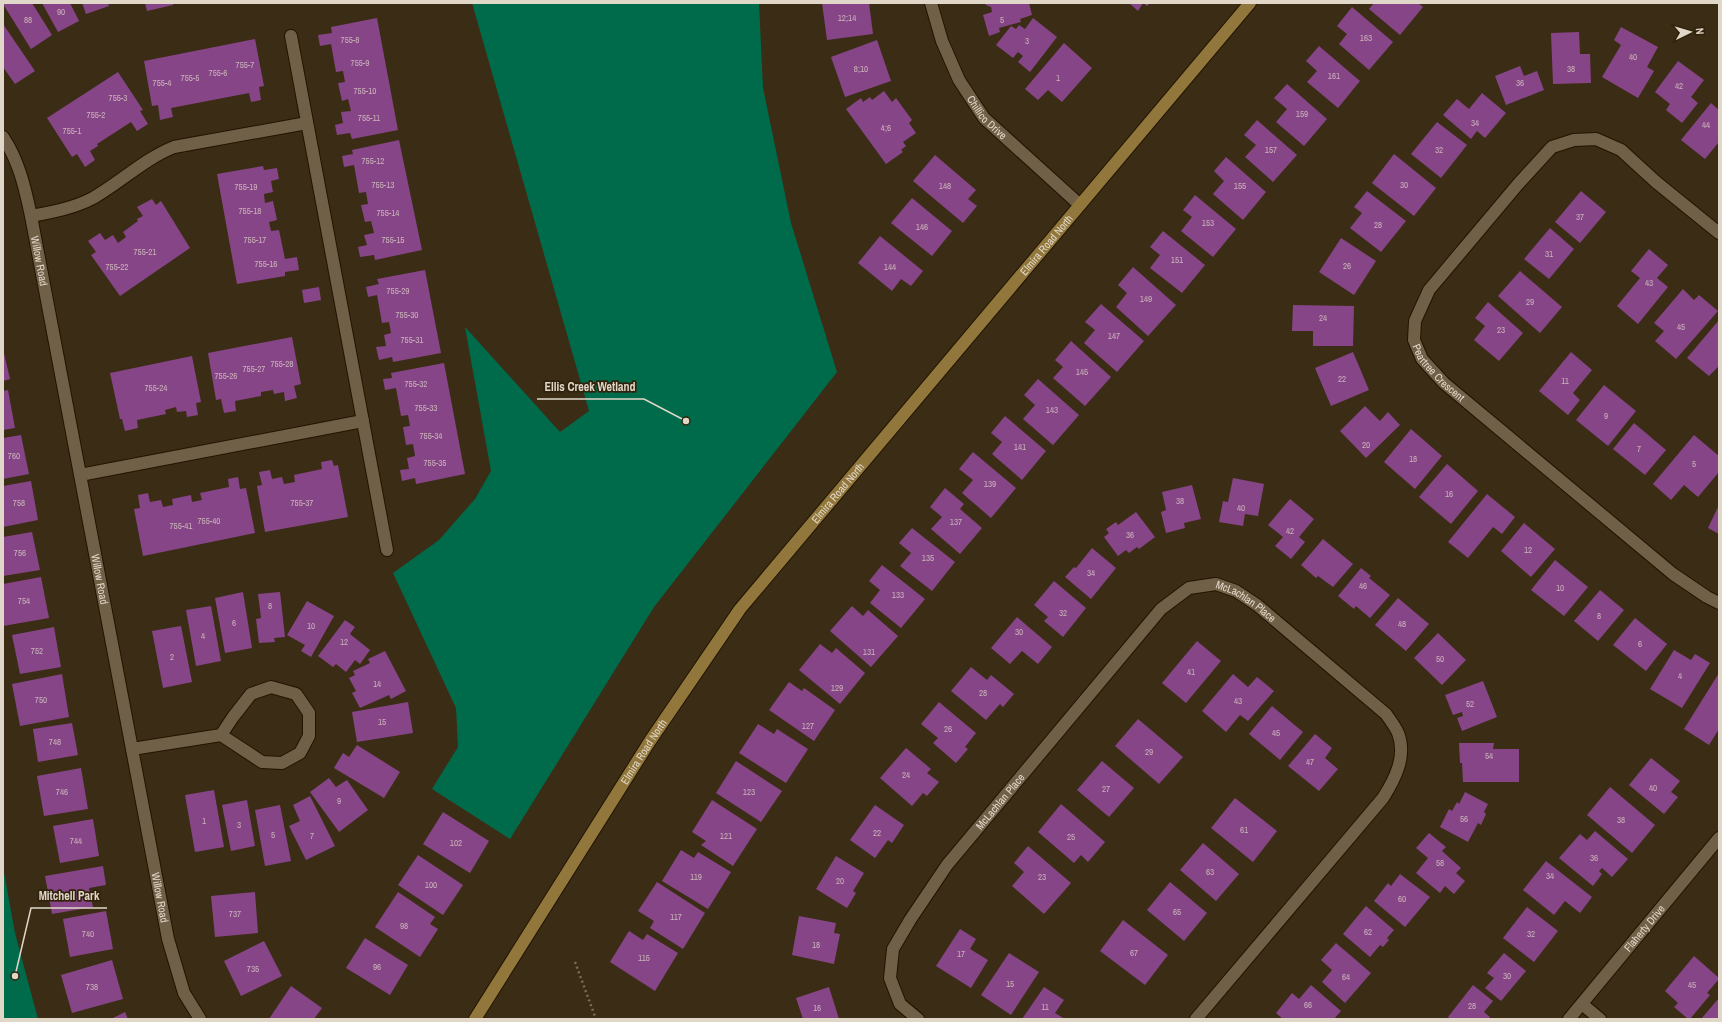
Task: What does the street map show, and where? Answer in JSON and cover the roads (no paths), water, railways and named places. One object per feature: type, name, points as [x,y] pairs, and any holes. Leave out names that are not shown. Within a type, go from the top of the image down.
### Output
[{"type":"main road","name":"Elmira Road North","points":[[475,1019],[650,741],[740,609],[1250,3]]},
{"type":"street","name":"Chillico Drive","points":[[931,3],[942,41],[959,80],[984,118],[1080,205]]},
{"type":"street","points":[[291,36],[306,123],[387,550]]},
{"type":"street","points":[[31,216],[60,210],[89,200],[160,153],[174,147],[306,123]]},
{"type":"street","name":"Willow Road","points":[[3,137],[17,162],[24,183],[31,216],[168,939],[184,993],[200,1019]]},
{"type":"street","name":"Peartree Crescent","points":[[1719,234],[1656,182],[1621,150],[1596,139],[1574,140],[1552,147],[1519,183],[1429,290],[1416,320],[1414,340],[1422,359],[1444,383],[1673,574],[1707,597],[1719,603]]},
{"type":"street","points":[[80,475],[363,421]]},
{"type":"street","name":"McLachlan Place","points":[[918,1019],[900,1004],[890,978],[893,950],[910,920],[947,865],[1161,609],[1189,588],[1216,584],[1236,591],[1257,604],[1386,714],[1398,733],[1402,754],[1396,777],[1383,798],[1196,1019]]},
{"type":"street","points":[[132,749],[221,735],[262,762],[282,762],[300,753],[309,736],[309,713],[296,694],[271,686],[251,694],[221,735]]},
{"type":"street","name":"Flaherty Drive","points":[[1569,1019],[1719,838]]},
{"type":"street","points":[[1582,1004],[1600,1019]]},
{"type":"place","name":"Ellis Creek Wetland","points":[[686,421]]},
{"type":"place","name":"Mitchell Park","points":[[15,976]]}]
